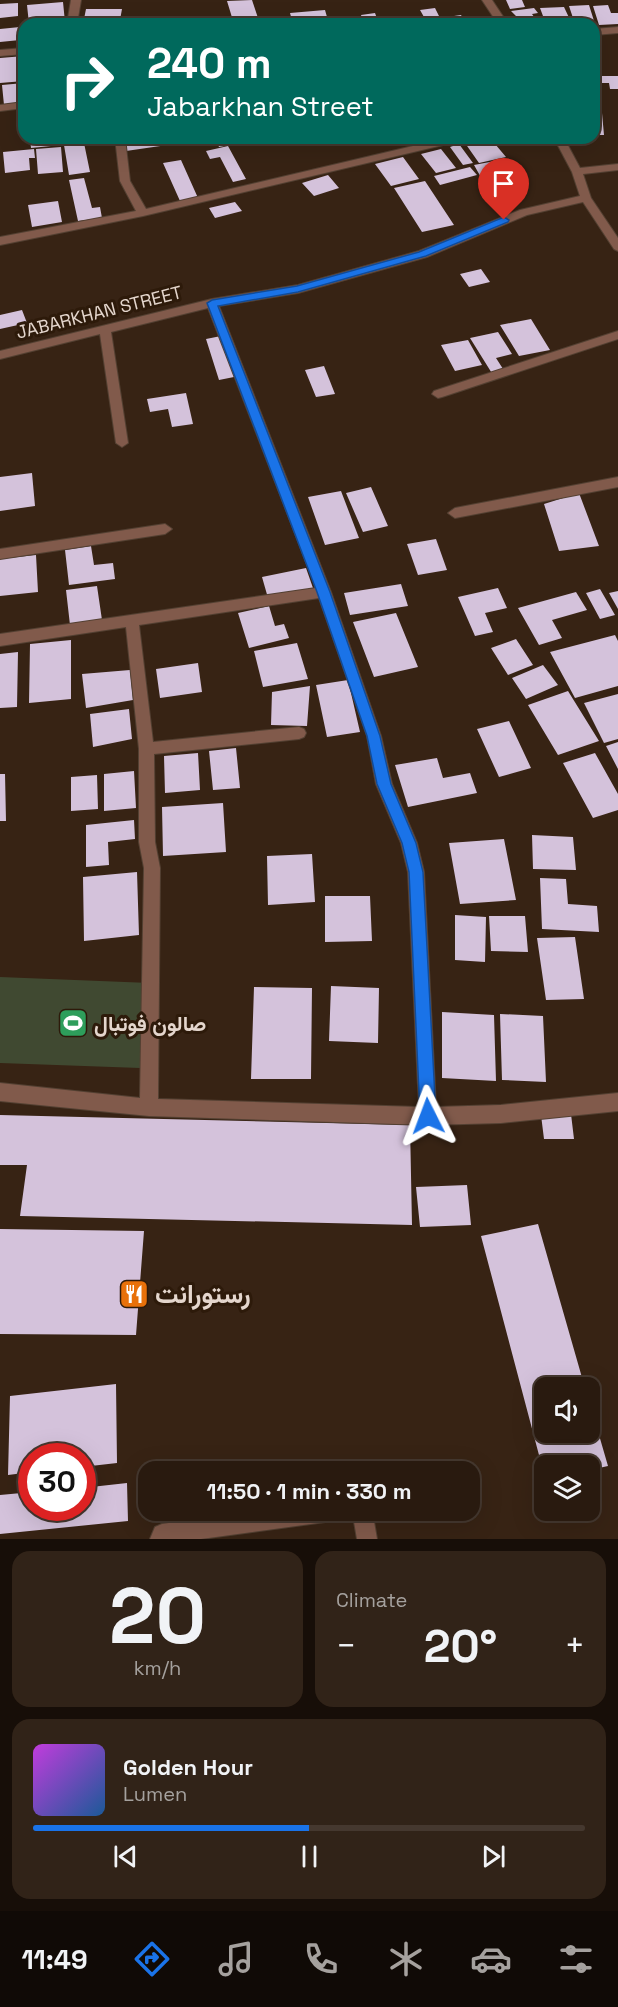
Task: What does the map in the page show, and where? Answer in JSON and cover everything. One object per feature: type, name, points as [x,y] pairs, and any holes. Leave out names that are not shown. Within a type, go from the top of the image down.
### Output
[{"type":"street","points":[[73,18],[76,0]]},
{"type":"street","points":[[487,0],[500,18]]},
{"type":"street","points":[[600,32],[618,30]]},
{"type":"street","points":[[0,53],[18,52]]},
{"type":"street","points":[[0,108],[18,106]]},
{"type":"street","points":[[121,144],[125,181],[143,213]]},
{"type":"street","points":[[0,241],[143,213],[435,144]]},
{"type":"street","points":[[562,144],[586,198],[618,247]]},
{"type":"street","points":[[576,172],[618,167]]},
{"type":"street","name":"JABARKHAN STREET","points":[[0,355],[212,303],[298,289],[423,254],[524,212],[586,198]]},
{"type":"street","points":[[212,303],[324,592],[374,736],[384,784],[409,843],[416,872],[428,1116]]},
{"type":"street","points":[[105,331],[122,443]]},
{"type":"street","points":[[438,394],[618,335]]},
{"type":"street","points":[[455,513],[618,482]]},
{"type":"street","points":[[0,554],[165,529]]},
{"type":"street","points":[[0,640],[324,592]]},
{"type":"street","points":[[132,620],[146,749],[147,842],[152,868],[149,1107]]},
{"type":"street","points":[[146,749],[299,733]]},
{"type":"street","points":[[0,1092],[149,1107],[428,1116],[501,1114],[618,1102]]},
{"type":"street","points":[[160,1539],[162,1534],[258,1521]]},
{"type":"street","points":[[364,1521],[367,1539]]},
{"type":"green space","name":"صالون فوتبال","points":[[0,977],[150,983],[140,1068],[0,1063]]},
{"type":"building","points":[[252,0],[258,18],[232,18],[227,1]]},
{"type":"building","points":[[506,0],[522,0],[525,7],[510,9]]},
{"type":"building","points":[[63,2],[65,18],[28,18],[27,5]]},
{"type":"building","points":[[18,3],[18,16],[0,18],[0,4]]},
{"type":"building","points":[[589,5],[593,18],[573,18],[569,6]]},
{"type":"building","points":[[608,5],[611,13],[618,13],[618,24],[600,25],[600,18],[597,18],[593,6]]},
{"type":"building","points":[[564,7],[569,18],[544,18],[540,8]]},
{"type":"building","points":[[435,8],[440,18],[425,18],[420,10]]},
{"type":"building","points":[[534,8],[538,13],[532,14],[535,18],[518,18],[511,11]]},
{"type":"building","points":[[86,9],[122,9],[120,18],[84,18]]},
{"type":"building","points":[[325,10],[327,18],[291,18],[290,13]]},
{"type":"building","points":[[375,13],[377,18],[362,18],[361,15]]},
{"type":"building","points":[[461,15],[463,18],[440,18]]},
{"type":"building","points":[[18,27],[18,40],[0,42],[0,29]]},
{"type":"building","points":[[18,56],[18,82],[0,83],[0,58]]},
{"type":"building","points":[[600,76],[618,76],[618,89],[610,89],[609,83],[600,83]]},
{"type":"building","points":[[18,84],[18,104],[4,105],[2,85]]},
{"type":"building","points":[[600,113],[602,113],[604,135],[600,135]]},
{"type":"building","points":[[31,144],[61,145],[31,148]]},
{"type":"building","points":[[84,144],[90,172],[69,175],[64,145]]},
{"type":"building","points":[[123,144],[174,144],[126,151]]},
{"type":"building","points":[[218,144],[235,144],[219,147]]},
{"type":"building","points":[[459,144],[473,163],[463,165],[450,147]]},
{"type":"building","points":[[466,144],[495,144],[506,157],[479,163]]},
{"type":"building","points":[[228,146],[246,179],[233,182],[220,157],[210,159],[206,151]]},
{"type":"building","points":[[61,147],[63,172],[38,174],[36,149]]},
{"type":"building","points":[[34,149],[35,158],[29,158],[30,170],[5,173],[3,152]]},
{"type":"building","points":[[441,149],[456,168],[436,173],[421,154]]},
{"type":"building","points":[[403,157],[419,179],[391,186],[375,164]]},
{"type":"building","points":[[181,160],[198,198],[180,201],[163,163]]},
{"type":"building","points":[[495,161],[518,200],[496,204],[474,165]]},
{"type":"building","points":[[470,167],[477,175],[440,185],[434,176]]},
{"type":"building","points":[[328,175],[339,188],[314,196],[302,183]]},
{"type":"building","points":[[84,178],[92,208],[100,207],[102,218],[78,221],[69,180]]},
{"type":"building","points":[[425,181],[454,225],[422,232],[394,188]]},
{"type":"building","points":[[58,201],[62,222],[32,227],[28,205]]},
{"type":"building","points":[[235,202],[242,211],[215,218],[209,208]]},
{"type":"building","points":[[481,269],[490,282],[469,287],[460,274]]},
{"type":"building","points":[[22,310],[27,323],[0,329],[0,315]]},
{"type":"building","points":[[531,319],[550,350],[519,356],[500,325]]},
{"type":"building","points":[[498,332],[512,354],[496,358],[505,372],[493,375],[470,338]]},
{"type":"building","points":[[221,336],[234,377],[219,380],[206,339]]},
{"type":"building","points":[[468,340],[482,365],[455,371],[441,345]]},
{"type":"building","points":[[324,366],[335,394],[316,397],[305,370]]},
{"type":"building","points":[[186,393],[193,424],[172,427],[168,409],[150,412],[147,399]]},
{"type":"building","points":[[32,473],[35,506],[0,511],[0,477]]},
{"type":"building","points":[[371,487],[388,526],[363,532],[346,493]]},
{"type":"building","points":[[341,491],[359,538],[325,545],[308,497]]},
{"type":"building","points":[[579,493],[599,546],[559,551],[544,504]]},
{"type":"building","points":[[436,539],[447,570],[418,575],[407,544]]},
{"type":"building","points":[[91,546],[94,565],[113,563],[115,579],[69,585],[65,550]]},
{"type":"building","points":[[36,555],[38,592],[0,596],[0,559]]},
{"type":"building","points":[[306,568],[313,588],[268,598],[262,577]]},
{"type":"building","points":[[401,584],[408,606],[350,615],[344,593]]},
{"type":"building","points":[[97,586],[102,620],[70,625],[66,590]]},
{"type":"building","points":[[498,588],[507,608],[485,613],[493,632],[475,636],[458,597]]},
{"type":"building","points":[[600,589],[615,615],[600,619],[586,593]]},
{"type":"building","points":[[618,591],[618,609],[609,593]]},
{"type":"building","points":[[576,592],[587,610],[552,620],[562,638],[539,645],[518,608]]},
{"type":"building","points":[[269,606],[275,626],[284,624],[289,638],[249,648],[238,613]]},
{"type":"building","points":[[396,613],[418,667],[374,677],[353,622]]},
{"type":"building","points":[[615,635],[618,641],[618,686],[575,698],[550,652]]},
{"type":"building","points":[[516,639],[533,665],[508,675],[491,648]]},
{"type":"building","points":[[71,640],[71,699],[29,703],[30,644]]},
{"type":"building","points":[[297,643],[308,679],[263,687],[254,651]]},
{"type":"building","points":[[18,652],[17,707],[0,708],[0,654]]},
{"type":"building","points":[[198,663],[202,692],[160,698],[156,669]]},
{"type":"building","points":[[543,665],[558,685],[526,699],[512,678]]},
{"type":"building","points":[[130,670],[133,700],[86,708],[82,674]]},
{"type":"building","points":[[348,680],[360,732],[327,737],[316,685]]},
{"type":"building","points":[[310,686],[307,726],[271,725],[272,692]]},
{"type":"building","points":[[568,691],[599,741],[558,755],[528,705]]},
{"type":"building","points":[[618,694],[618,739],[604,743],[584,703]]},
{"type":"building","points":[[129,709],[132,739],[93,747],[90,714]]},
{"type":"building","points":[[509,721],[531,768],[499,777],[477,729]]},
{"type":"building","points":[[618,742],[618,769],[606,746]]},
{"type":"building","points":[[236,748],[240,788],[213,790],[209,751]]},
{"type":"building","points":[[198,753],[200,790],[165,793],[164,756]]},
{"type":"building","points":[[595,753],[618,794],[618,810],[593,818],[563,763]]},
{"type":"building","points":[[437,758],[443,778],[470,773],[477,793],[408,807],[395,765]]},
{"type":"building","points":[[134,771],[136,808],[104,811],[104,774]]},
{"type":"building","points":[[0,774],[5,774],[6,821],[0,821]]},
{"type":"building","points":[[97,775],[98,809],[71,811],[71,777]]},
{"type":"building","points":[[223,803],[226,852],[163,856],[162,807]]},
{"type":"building","points":[[134,820],[135,839],[108,842],[109,865],[86,867],[86,825]]},
{"type":"building","points":[[532,835],[573,837],[576,870],[533,869]]},
{"type":"building","points":[[504,839],[516,900],[460,904],[449,843]]},
{"type":"building","points":[[312,854],[315,902],[268,905],[267,856]]},
{"type":"building","points":[[137,872],[139,935],[84,941],[83,877]]},
{"type":"building","points":[[540,878],[566,879],[568,904],[597,906],[599,932],[542,929]]},
{"type":"building","points":[[325,896],[370,896],[372,941],[325,942]]},
{"type":"building","points":[[455,915],[486,917],[485,962],[455,960]]},
{"type":"building","points":[[489,916],[525,916],[528,952],[491,951]]},
{"type":"building","points":[[575,937],[584,999],[546,1000],[537,938]]},
{"type":"building","points":[[331,986],[379,988],[378,1043],[329,1041]]},
{"type":"building","points":[[254,987],[312,988],[311,1079],[251,1079]]},
{"type":"building","points":[[442,1012],[494,1015],[496,1081],[442,1078]]},
{"type":"building","points":[[500,1014],[543,1016],[546,1082],[502,1080]]},
{"type":"building","points":[[571,1114],[574,1139],[544,1139],[541,1115]]},
{"type":"building","points":[[0,1115],[410,1125],[412,1225],[20,1216],[27,1165],[0,1165]]},
{"type":"building","points":[[467,1185],[471,1225],[420,1227],[416,1187]]},
{"type":"building","points":[[538,1224],[582,1377],[534,1377],[534,1436],[481,1236]]},
{"type":"building","points":[[0,1229],[144,1231],[136,1335],[0,1334]]},
{"type":"building","points":[[116,1384],[117,1463],[96,1465],[96,1443],[18,1443],[18,1474],[8,1475],[10,1396]]},
{"type":"building","points":[[600,1438],[608,1466],[600,1468],[600,1455],[539,1455],[536,1443],[600,1443]]},
{"type":"building","points":[[127,1483],[128,1521],[0,1534],[0,1495],[18,1493],[18,1521],[96,1521],[96,1486]]},
{"type":"place","name":"صالون فوتبال","points":[[73,1023]]},
{"type":"place","name":"رستورانت","points":[[134,1294]]},
{"type":"route","points":[[428,1116],[416,872],[409,843],[384,784],[374,736],[324,592],[212,303],[298,289],[423,254],[504,220]]}]
